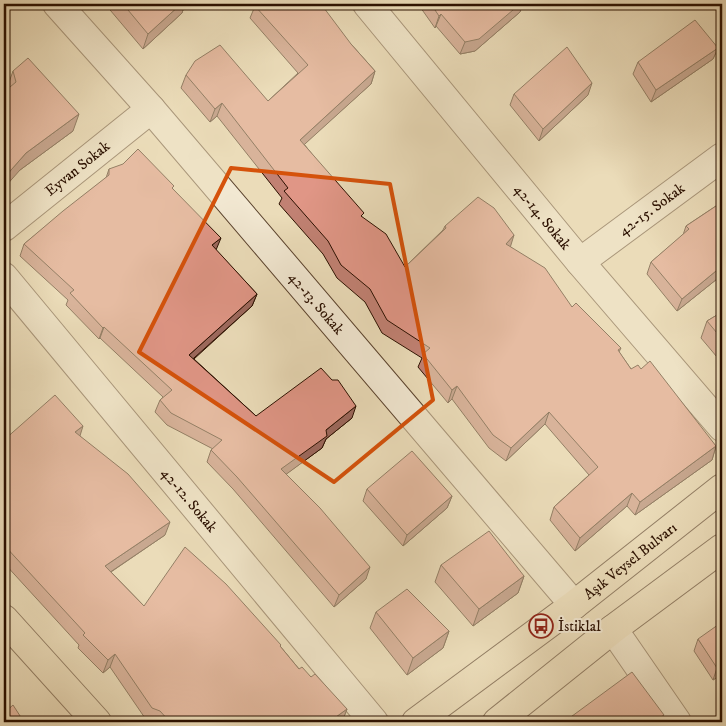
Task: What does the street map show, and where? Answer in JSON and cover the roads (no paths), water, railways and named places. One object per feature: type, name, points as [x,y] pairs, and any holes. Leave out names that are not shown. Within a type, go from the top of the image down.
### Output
[{"type":"main road","name":"Aşık Veysel Bulvarı","points":[[416,722],[574,605],[722,488]]},
{"type":"main road","points":[[497,722],[613,629],[722,548]]},
{"type":"main road","points":[[4,619],[97,722]]},
{"type":"main road","points":[[72,694],[81,722]]},
{"type":"street","name":"42-13. Sokak","points":[[57,4],[151,109],[574,605]]},
{"type":"street","name":"42-14. Sokak","points":[[367,4],[580,262],[722,427]]},
{"type":"street","name":"Eyvan Sokak","points":[[4,227],[151,109]]},
{"type":"street","name":"42-15. Sokak","points":[[580,262],[722,157]]},
{"type":"street","name":"42-12. Sokak","points":[[4,277],[374,722]]},
{"type":"street","points":[[613,629],[677,722]]},
{"type":"place","name":"İstiklal","points":[[541,626]]}]
